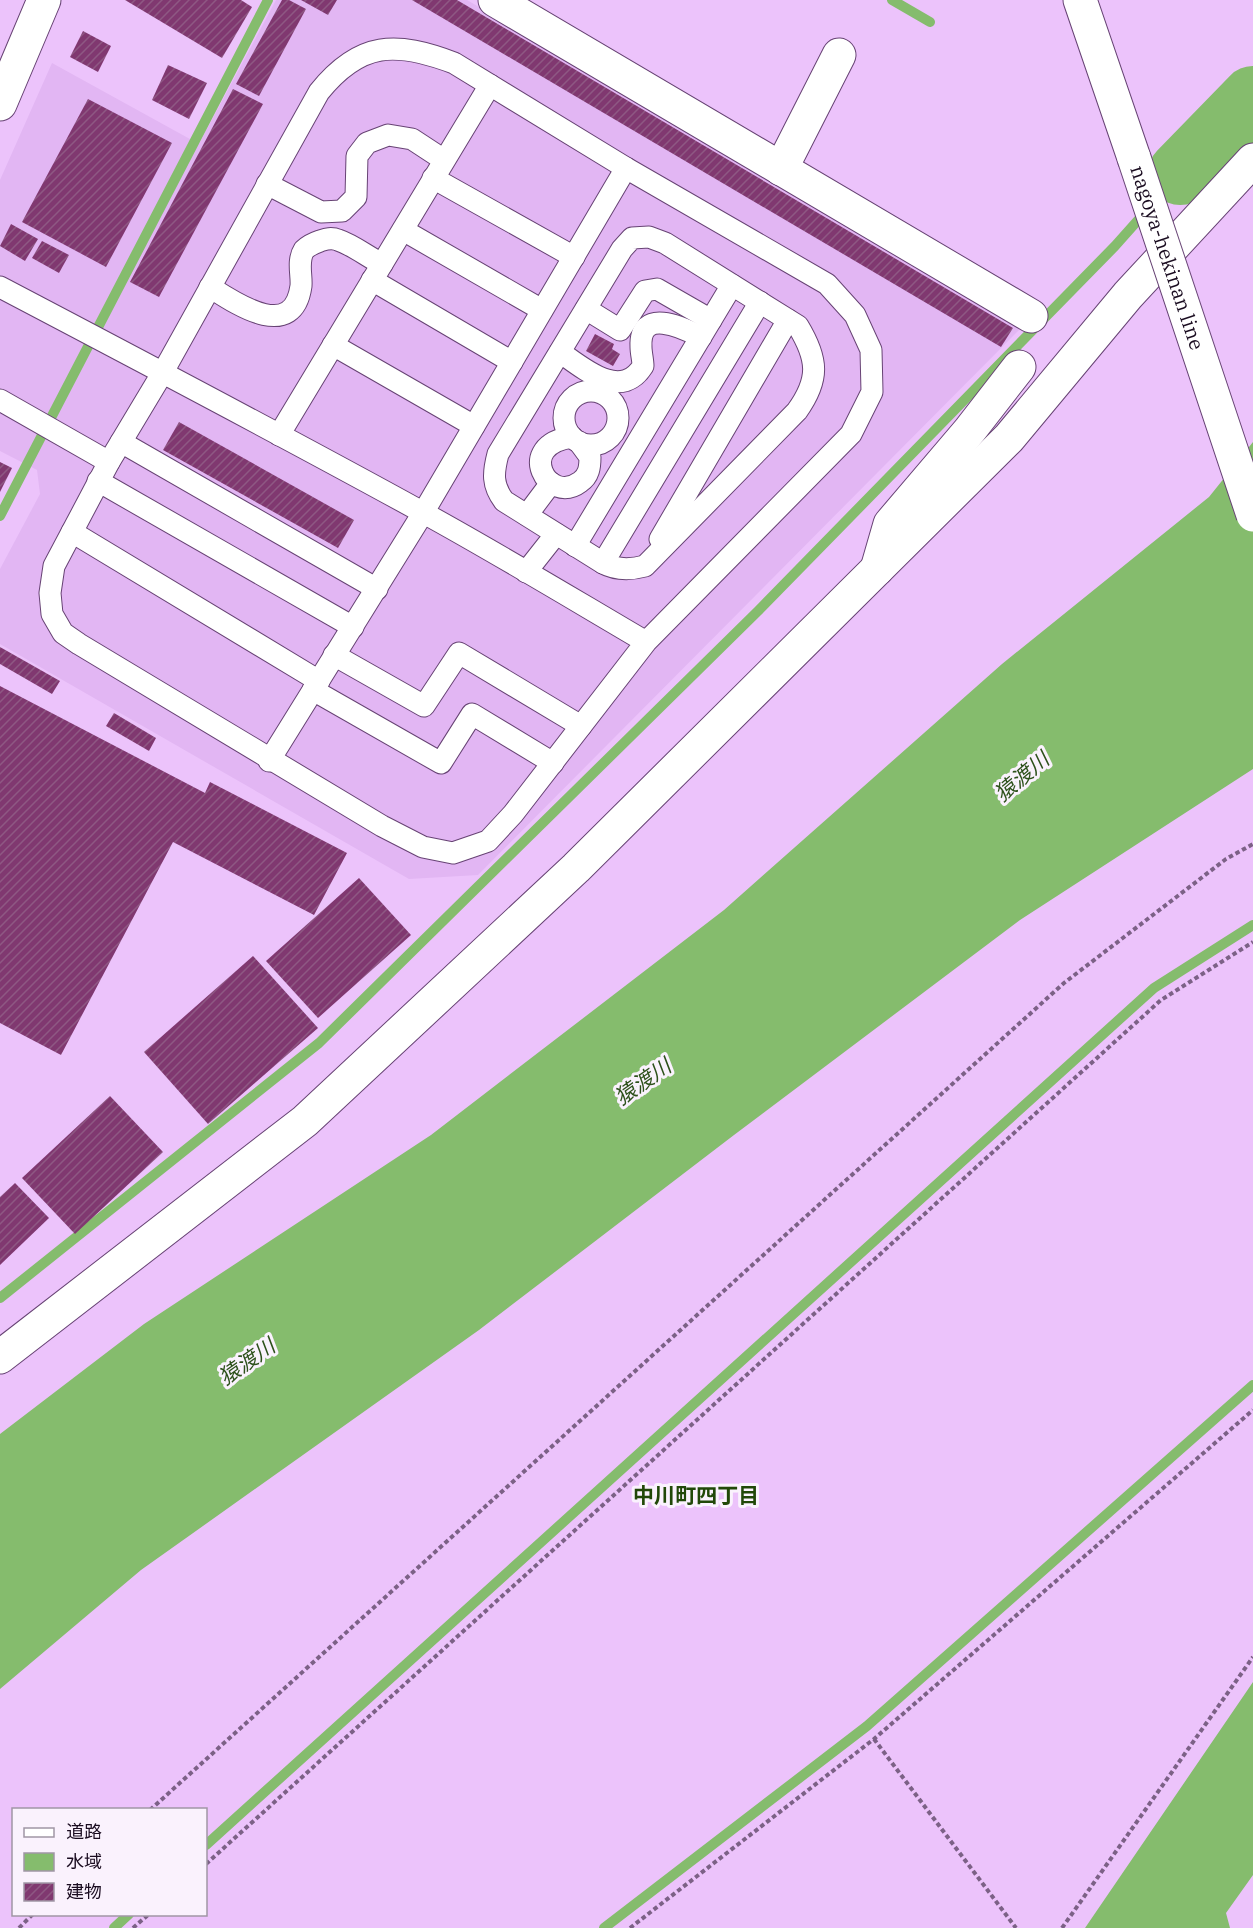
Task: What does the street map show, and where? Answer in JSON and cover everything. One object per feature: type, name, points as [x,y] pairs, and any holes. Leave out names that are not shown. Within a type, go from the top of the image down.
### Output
[{"type":"street","points":[[0,104],[44,0]]},
{"type":"street","name":"nagoya-hekinan line","points":[[1080,0],[1253,516]]},
{"type":"street","points":[[512,4],[781,169],[1031,316]]},
{"type":"street","points":[[781,169],[838,55]]},
{"type":"street","points":[[0,1357],[305,1121],[576,868],[1009,438],[1128,295],[1253,160]]},
{"type":"street","points":[[877,571],[890,524],[970,430],[1019,367]]},
{"type":"lane","points":[[387,47],[425,52],[454,63],[626,168],[827,284],[855,315],[871,350],[872,392],[851,434],[646,642],[553,763],[488,841],[453,853],[423,847],[269,761],[63,633],[51,614],[50,593],[54,566],[98,481],[163,372],[319,92],[336,71],[360,56],[387,47]]},
{"type":"lane","points":[[279,435],[490,85]]},
{"type":"lane","points":[[267,184],[321,212],[342,211],[356,196],[357,156],[367,143],[388,135],[412,139],[444,160]]},
{"type":"lane","points":[[269,761],[423,513],[626,168]]},
{"type":"lane","points":[[433,178],[574,257]]},
{"type":"lane","points":[[403,230],[542,310]]},
{"type":"lane","points":[[649,237],[665,243],[732,285],[798,326],[810,346],[815,370],[810,393],[797,411],[645,566],[632,569],[611,567],[504,501],[495,489],[493,472],[498,454],[632,238],[649,237]]},
{"type":"lane","points":[[210,287],[260,315],[276,315],[292,309],[298,298],[302,256],[305,249],[329,238],[338,240],[377,272],[512,362]]},
{"type":"lane","points":[[575,546],[732,285]]},
{"type":"lane","points":[[0,287],[163,372],[423,513],[646,642]]},
{"type":"lane","points":[[586,309],[620,330],[645,291],[657,289],[706,329]]},
{"type":"lane","points":[[603,563],[760,302]]},
{"type":"lane","points":[[645,566],[788,320]]},
{"type":"lane","points":[[560,352],[596,376],[613,383],[627,382],[637,376],[643,366],[640,346],[643,334],[650,326],[664,322],[706,329]]},
{"type":"lane","points":[[333,345],[474,426]]},
{"type":"lane","points":[[575,439],[564,420],[564,411],[574,396],[590,391],[606,396],[617,409],[618,418],[612,434],[597,444],[575,439],[557,439],[544,448],[540,463],[541,471],[550,483],[567,488],[583,481],[588,474],[590,457],[575,439]]},
{"type":"lane","points":[[0,400],[109,462]]},
{"type":"lane","points":[[612,434],[631,454]]},
{"type":"lane","points":[[121,442],[376,589]]},
{"type":"lane","points":[[98,481],[353,627]]},
{"type":"lane","points":[[527,515],[550,483]]},
{"type":"lane","points":[[72,532],[441,763],[472,714],[553,763]]},
{"type":"lane","points":[[526,572],[556,534]]},
{"type":"lane","points":[[334,655],[424,706],[459,653],[581,726]]},
{"type":"path","points":[[151,1808],[1064,983],[1226,859],[1253,844]]},
{"type":"path","points":[[207,1863],[1161,1000],[1253,942]]},
{"type":"path","points":[[630,1928],[874,1739],[1253,1410]]},
{"type":"path","points":[[1062,1928],[1253,1657]]},
{"type":"path","points":[[874,1739],[1016,1928]]},
{"type":"path","points":[[19,1928],[31,1916]]},
{"type":"path","points":[[134,1928],[147,1916]]},
{"type":"shaded area","points":[[276,0],[467,0],[1022,327],[478,875],[409,879],[0,644],[0,569],[40,494],[37,470],[0,451],[0,180],[52,63],[199,144]]},
{"type":"water","name":"猿渡川","points":[[1253,442],[1253,769],[1020,920],[479,1330],[141,1570],[0,1689],[0,1434],[144,1324],[431,1135],[724,910],[1002,664],[1209,497]]},
{"type":"water","points":[[1253,1682],[1253,1875],[1226,1913],[1230,1928],[1085,1928]]},
{"type":"building","points":[[125,0],[241,0],[252,7],[222,58]]},
{"type":"building","points":[[282,0],[289,0],[306,9],[259,96],[236,84]]},
{"type":"building","points":[[301,0],[337,0],[328,15]]},
{"type":"building","points":[[412,0],[457,0],[1013,328],[1001,347]]},
{"type":"building","points":[[83,31],[111,46],[98,72],[70,57]]},
{"type":"building","points":[[168,65],[207,83],[189,119],[152,100]]},
{"type":"building","points":[[233,89],[263,104],[159,297],[130,282]]},
{"type":"building","points":[[88,99],[172,143],[106,267],[22,222]]},
{"type":"building","points":[[11,224],[38,239],[25,261],[0,246]]},
{"type":"building","points":[[42,241],[69,255],[59,273],[32,258]]},
{"type":"building","points":[[595,334],[614,344],[612,349],[620,354],[613,366],[586,351]]},
{"type":"building","points":[[179,422],[354,520],[338,548],[163,450]]},
{"type":"building","points":[[0,462],[12,468],[0,492]]},
{"type":"building","points":[[0,647],[60,681],[52,694],[0,664]]},
{"type":"building","points":[[0,686],[205,793],[210,782],[347,853],[314,915],[173,842],[61,1055],[0,1023]]},
{"type":"building","points":[[114,713],[156,738],[149,751],[106,726]]},
{"type":"building","points":[[359,878],[411,935],[318,1018],[266,961]]},
{"type":"building","points":[[253,956],[318,1028],[208,1124],[144,1052]]},
{"type":"building","points":[[110,1096],[163,1152],[75,1234],[22,1178]]},
{"type":"building","points":[[15,1183],[49,1218],[0,1265],[0,1197]]},
{"type":"waterway","points":[[0,516],[268,0]]},
{"type":"waterway","points":[[892,0],[930,22]]},
{"type":"waterway","points":[[1180,173],[1253,98]]},
{"type":"waterway","points":[[0,1298],[319,1043],[758,611],[1115,246],[1180,173]]},
{"type":"waterway","points":[[207,1844],[1154,988],[1253,925]]},
{"type":"waterway","points":[[604,1928],[867,1726],[1253,1385]]},
{"type":"waterway","points":[[114,1928],[127,1916]]},
{"type":"district","name":"中川町四丁目","points":[[696,1496]]}]
